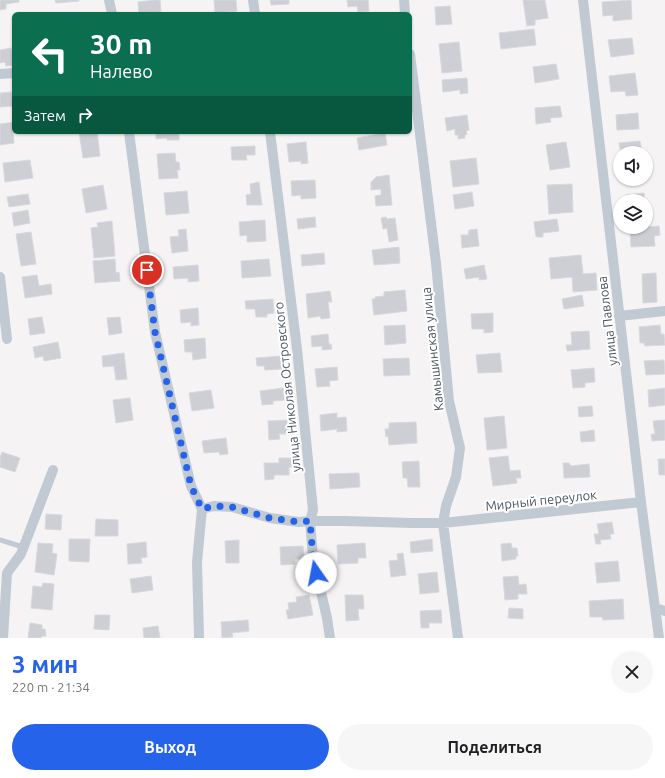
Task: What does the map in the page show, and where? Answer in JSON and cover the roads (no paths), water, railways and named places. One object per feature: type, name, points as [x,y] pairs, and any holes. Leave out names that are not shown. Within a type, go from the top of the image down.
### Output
[{"type":"street","points":[[109,0],[112,12]]},
{"type":"street","points":[[253,0],[255,12]]},
{"type":"street","points":[[404,0],[405,12]]},
{"type":"street","name":"улица Павлова","points":[[583,0],[641,502],[660,610],[659,638]]},
{"type":"street","name":"Камышинская улица","points":[[412,70],[436,263],[449,401],[460,448],[456,477],[446,506],[443,523],[458,638]]},
{"type":"street","points":[[0,74],[12,73]]},
{"type":"street","points":[[129,134],[155,332],[191,486],[202,509],[196,562],[199,638]]},
{"type":"street","name":"улица Николая Островского","points":[[270,134],[299,364],[313,510],[310,521],[313,558],[328,618],[330,638]]},
{"type":"street","points":[[0,277],[7,339]]},
{"type":"street","points":[[619,316],[665,311]]},
{"type":"street","points":[[3,638],[7,573],[21,554],[53,470]]},
{"type":"street","name":"Мирный переулок","points":[[202,509],[214,506],[232,507],[270,518],[293,521],[443,523],[641,502]]},
{"type":"lane","points":[[0,540],[23,547]]}]
